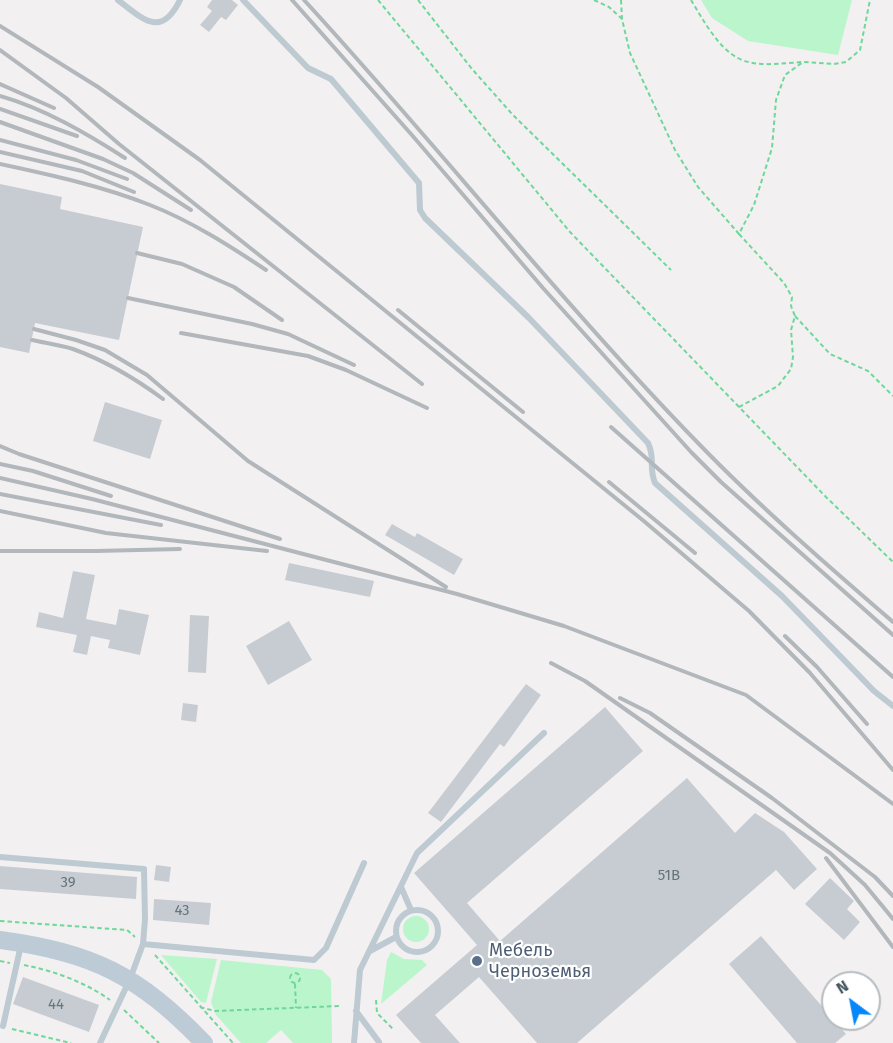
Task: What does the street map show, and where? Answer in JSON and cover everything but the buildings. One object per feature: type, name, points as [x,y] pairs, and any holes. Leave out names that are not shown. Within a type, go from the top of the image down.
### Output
[{"type":"main road","points":[[0,940],[70,953],[97,963],[152,994],[204,1043]]},
{"type":"lane","points":[[118,0],[150,23],[162,22],[174,11],[180,0]]},
{"type":"lane","points":[[243,0],[308,68],[331,80],[418,183],[420,210],[425,218],[529,318],[648,443],[654,455],[651,472],[655,483],[782,596],[874,690],[893,706]]},
{"type":"lane","points":[[354,1043],[360,970],[417,853],[544,733]]},
{"type":"lane","points":[[0,857],[144,869],[143,945],[130,980],[100,1043]]},
{"type":"lane","points":[[143,945],[314,960],[326,948],[364,863]]},
{"type":"lane","points":[[401,887],[411,910]]},
{"type":"lane","points":[[411,910],[426,911],[436,921],[438,936],[430,948],[417,952],[404,948],[396,938],[395,931],[400,918],[411,910]]},
{"type":"lane","points":[[369,952],[396,938]]},
{"type":"lane","points":[[3,1026],[22,944]]},
{"type":"lane","points":[[356,1011],[380,1043]]},
{"type":"path","points":[[378,0],[570,232],[826,497],[893,562]]},
{"type":"path","points":[[418,0],[472,69],[513,115],[671,270]]},
{"type":"path","points":[[594,0],[609,8],[622,19]]},
{"type":"path","points":[[621,0],[622,19],[630,53],[675,150],[698,188],[784,283],[792,297],[791,306],[795,316],[830,354],[868,371],[893,396]]},
{"type":"path","points":[[691,0],[714,36],[737,58],[760,63],[834,64],[846,62],[860,50],[870,0]]},
{"type":"path","points":[[739,234],[754,205],[772,148],[776,100],[785,75],[803,62]]},
{"type":"path","points":[[739,407],[778,386],[791,369],[794,357],[791,330],[795,316]]},
{"type":"path","points":[[0,921],[127,930],[156,955],[233,1043]]},
{"type":"path","points":[[0,961],[53,972],[77,981],[118,1005],[159,1043]]},
{"type":"path","points":[[295,983],[296,1008]]},
{"type":"path","points":[[376,1000],[377,1013],[394,1030]]},
{"type":"path","points":[[200,1007],[214,1011],[340,1006]]},
{"type":"path","points":[[3,1026],[71,1043]]},
{"type":"green space","points":[[701,0],[852,0],[838,55],[748,41],[712,18]]},
{"type":"green space","points":[[416,916],[425,920],[429,929],[425,938],[416,942],[407,938],[403,929],[407,920]]},
{"type":"green space","points":[[391,952],[404,959],[422,960],[427,965],[381,1004],[387,960]]},
{"type":"green space","points":[[161,955],[217,959],[206,1003],[201,1002]]},
{"type":"green space","points":[[221,960],[322,970],[331,979],[332,1043],[293,1043],[281,1030],[266,1043],[241,1043],[216,1015],[211,1002]]},
{"type":"railway","points":[[292,0],[543,288],[691,452],[721,482],[893,635]]},
{"type":"railway","points":[[304,0],[549,280],[699,444],[819,557],[893,622]]},
{"type":"railway","points":[[0,26],[98,87],[200,160],[645,522],[749,611],[810,673],[893,770]]},
{"type":"railway","points":[[0,50],[66,98],[119,144],[422,384]]},
{"type":"railway","points":[[0,84],[54,108]]},
{"type":"railway","points":[[0,96],[65,122],[125,158]]},
{"type":"railway","points":[[0,109],[77,136]]},
{"type":"railway","points":[[0,122],[103,159],[133,173],[191,210]]},
{"type":"railway","points":[[0,140],[76,160],[127,179]]},
{"type":"railway","points":[[0,152],[82,171],[134,192]]},
{"type":"railway","points":[[0,164],[95,187],[150,205],[195,226],[266,270]]},
{"type":"railway","points":[[137,253],[182,264],[234,287],[282,320]]},
{"type":"railway","points":[[128,298],[252,324],[288,334],[354,365]]},
{"type":"railway","points":[[398,310],[523,412]]},
{"type":"railway","points":[[34,329],[105,350],[147,375],[248,461],[446,587]]},
{"type":"railway","points":[[181,333],[308,356],[346,370],[427,408]]},
{"type":"railway","points":[[32,340],[73,349],[97,359],[163,399]]},
{"type":"railway","points":[[611,427],[893,677]]},
{"type":"railway","points":[[0,446],[280,539]]},
{"type":"railway","points":[[0,464],[33,471],[111,496]]},
{"type":"railway","points":[[0,478],[92,499],[457,594],[564,626],[746,695],[893,804]]},
{"type":"railway","points":[[609,482],[695,553]]},
{"type":"railway","points":[[0,494],[161,525]]},
{"type":"railway","points":[[0,511],[106,533],[267,551]]},
{"type":"railway","points":[[0,551],[180,549]]},
{"type":"railway","points":[[785,636],[817,667],[867,724]]},
{"type":"railway","points":[[551,663],[585,681],[830,853],[865,885],[893,919]]},
{"type":"railway","points":[[620,698],[650,713],[772,798],[875,877],[893,896]]},
{"type":"railway","points":[[826,858],[893,947]]},
{"type":"place","name":"Мебель Черноземья","points":[[477,961]]}]
